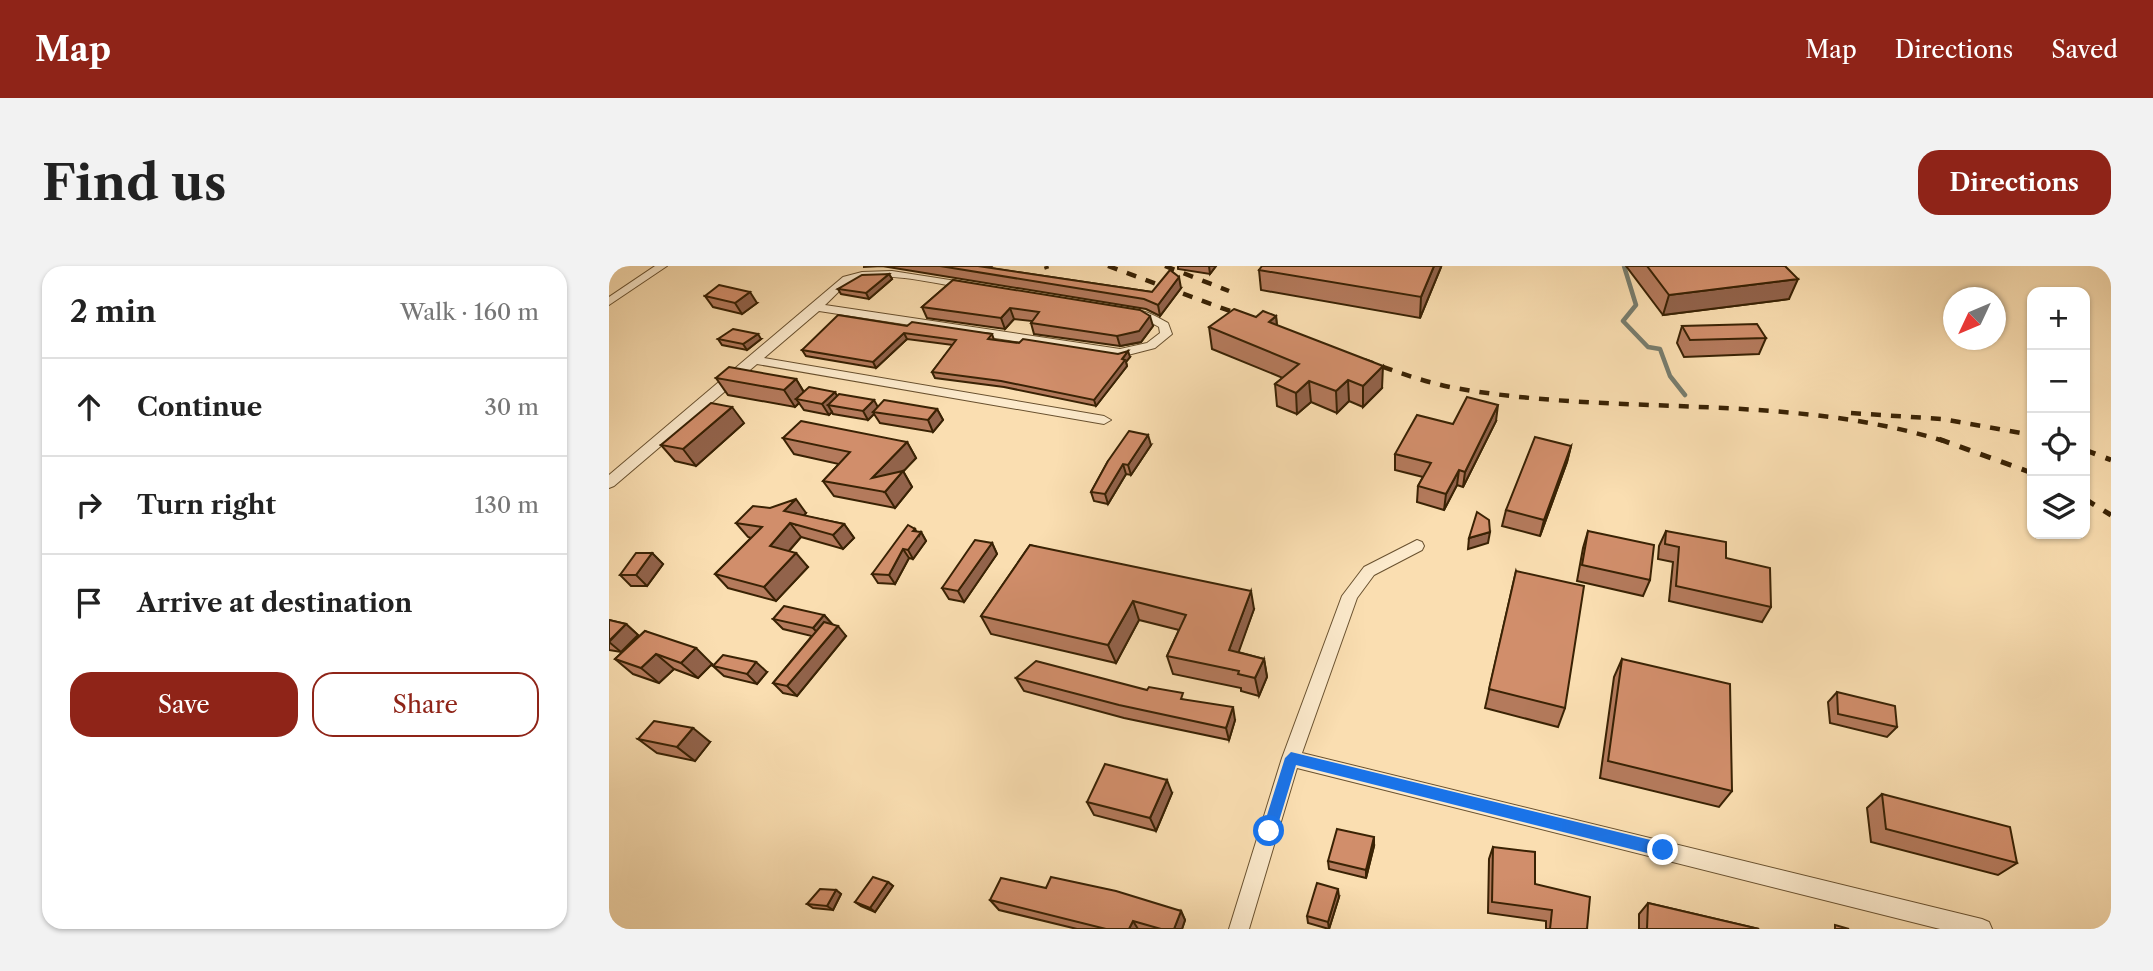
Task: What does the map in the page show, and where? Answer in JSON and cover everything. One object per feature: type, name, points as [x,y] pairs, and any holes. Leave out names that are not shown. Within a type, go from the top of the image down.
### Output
[{"type":"street","points":[[609,302],[662,266]]},
{"type":"street","points":[[609,483],[724,383],[758,361],[847,279],[864,273],[882,272],[989,289]]},
{"type":"street","points":[[817,307],[1120,353],[1145,349],[1158,343],[1165,334],[1164,325],[1157,319],[1120,311]]},
{"type":"street","points":[[758,361],[1104,420]]},
{"type":"street","points":[[1239,929],[1291,758],[1350,596],[1369,571],[1417,546]]},
{"type":"street","points":[[1291,758],[1982,929]]},
{"type":"building","points":[[940,266],[978,266],[1152,292],[1170,270],[1179,277],[1158,305],[1144,299]]},
{"type":"building","points":[[1262,266],[1434,266],[1421,297],[1259,270]]},
{"type":"building","points":[[1647,266],[1785,266],[1798,279],[1669,295]]},
{"type":"building","points":[[889,274],[866,293],[838,289],[862,275]]},
{"type":"building","points":[[953,280],[1140,310],[1150,316],[1139,331],[1117,336],[1031,323],[1039,312],[1010,308],[1001,318],[922,307]]},
{"type":"building","points":[[719,285],[750,292],[735,303],[705,296]]},
{"type":"building","points":[[1234,309],[1256,317],[1263,311],[1276,316],[1269,322],[1383,366],[1363,386],[1348,380],[1336,391],[1309,381],[1296,393],[1275,384],[1299,364],[1209,327]]},
{"type":"building","points":[[838,315],[907,326],[912,322],[992,334],[988,339],[1019,343],[1023,339],[1118,354],[1128,351],[1122,359],[1125,360],[1094,400],[1001,381],[932,372],[956,340],[904,333],[873,362],[802,350]]},
{"type":"building","points":[[1757,324],[1766,338],[1690,340],[1682,326]]},
{"type":"building","points":[[733,329],[758,334],[743,344],[718,339]]},
{"type":"building","points":[[729,367],[796,379],[784,390],[716,378]]},
{"type":"building","points":[[809,387],[835,392],[822,404],[796,399]]},
{"type":"building","points":[[839,394],[874,400],[863,411],[828,405]]},
{"type":"building","points":[[1467,397],[1498,405],[1465,472],[1459,470],[1446,494],[1418,486],[1431,463],[1395,454],[1417,415],[1453,424]]},
{"type":"building","points":[[884,400],[937,409],[928,420],[873,412]]},
{"type":"building","points":[[711,403],[732,407],[683,449],[661,445]]},
{"type":"building","points":[[801,421],[907,442],[872,478],[903,471],[885,492],[823,481],[850,452],[783,438]]},
{"type":"building","points":[[1129,431],[1148,435],[1128,465],[1123,464],[1105,494],[1091,492],[1108,461]]},
{"type":"building","points":[[1535,437],[1571,446],[1544,520],[1506,510]]},
{"type":"building","points":[[796,499],[784,511],[844,524],[833,535],[790,523],[770,546],[796,553],[764,587],[715,574],[762,527],[736,523],[753,506],[770,508]]},
{"type":"building","points":[[1477,512],[1489,520],[1490,532],[1469,538]]},
{"type":"building","points":[[908,525],[915,529],[913,531],[921,532],[908,550],[903,549],[889,575],[872,574]]},
{"type":"building","points":[[1588,531],[1654,545],[1650,580],[1582,565]]},
{"type":"building","points":[[1666,531],[1726,542],[1726,558],[1770,568],[1771,607],[1676,586],[1679,547],[1665,544]]},
{"type":"building","points":[[975,540],[992,543],[958,591],[942,588]]},
{"type":"building","points":[[1030,545],[1251,591],[1229,650],[1264,659],[1255,678],[1238,674],[1239,671],[1167,656],[1186,615],[1133,601],[1108,645],[981,616]]},
{"type":"building","points":[[636,553],[652,553],[636,575],[620,575]]},
{"type":"building","points":[[1516,571],[1584,586],[1565,708],[1489,689]]},
{"type":"building","points":[[784,606],[824,615],[813,628],[773,619]]},
{"type":"building","points":[[609,620],[626,624],[609,641]]},
{"type":"building","points":[[824,622],[838,626],[787,686],[773,683]]},
{"type":"building","points":[[645,631],[696,648],[681,663],[656,654],[641,668],[615,659]]},
{"type":"building","points":[[723,655],[756,662],[747,674],[713,666]]},
{"type":"building","points":[[1622,659],[1730,684],[1732,791],[1608,761]]},
{"type":"building","points":[[1036,661],[1147,690],[1149,687],[1183,693],[1181,699],[1233,707],[1226,728],[1119,705],[1016,678]]},
{"type":"building","points":[[1837,692],[1895,706],[1897,727],[1838,714]]},
{"type":"building","points":[[654,721],[693,728],[677,747],[638,739]]},
{"type":"building","points":[[1105,764],[1167,780],[1150,818],[1087,802]]},
{"type":"building","points":[[1882,794],[2010,827],[2017,863],[1886,829]]},
{"type":"building","points":[[1337,829],[1374,837],[1366,870],[1328,861]]},
{"type":"building","points":[[1493,847],[1535,852],[1535,884],[1590,897],[1587,929],[1550,929],[1552,910],[1492,902]]},
{"type":"building","points":[[873,877],[888,882],[870,908],[855,902]]},
{"type":"building","points":[[1051,877],[1116,891],[1181,911],[1174,929],[1161,929],[1133,921],[1129,929],[1106,929],[990,900],[1001,878],[1046,888]]},
{"type":"building","points":[[1317,883],[1338,889],[1328,922],[1307,916]]},
{"type":"building","points":[[820,889],[836,890],[827,906],[807,904]]},
{"type":"building","points":[[1648,903],[1759,929],[1647,929]]},
{"type":"waterway","points":[[1624,266],[1636,305],[1623,321],[1648,347],[1660,349],[1670,376],[1685,395]]},
{"type":"railway","points":[[1108,266],[1249,318]]},
{"type":"railway","points":[[1165,266],[1229,291]]},
{"type":"railway","points":[[1364,360],[1443,386],[1516,397],[1762,410],[1823,416],[1884,426],[1944,441]]},
{"type":"railway","points":[[1851,413],[1942,419],[2027,434]]},
{"type":"railway","points":[[1939,439],[2027,471]]},
{"type":"railway","points":[[2090,452],[2111,460]]},
{"type":"railway","points":[[2090,502],[2111,515]]},
{"type":"route","points":[[1269,831],[1291,758],[1663,850]]}]
